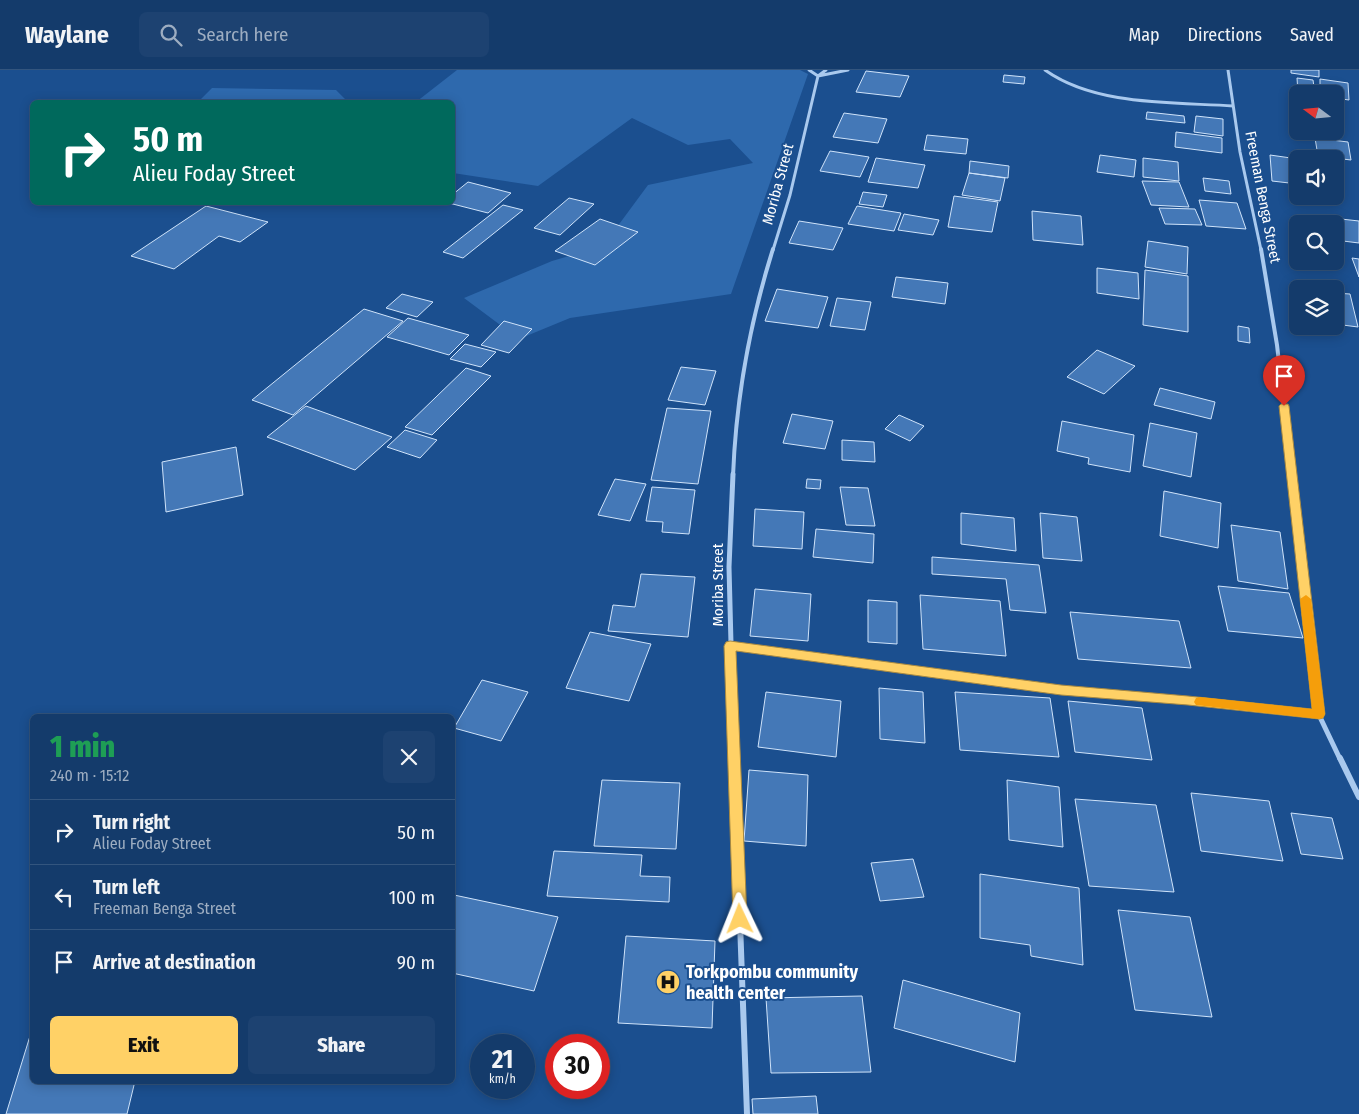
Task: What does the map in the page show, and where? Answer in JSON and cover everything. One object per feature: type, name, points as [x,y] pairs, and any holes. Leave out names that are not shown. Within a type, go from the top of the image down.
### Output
[{"type":"street","points":[[809,70],[818,76],[848,70]]},
{"type":"street","points":[[818,76],[826,70]]},
{"type":"street","points":[[1045,70],[1053,79],[1087,91],[1113,97],[1233,106]]},
{"type":"street","name":"Freeman Benga Street","points":[[1228,70],[1252,216],[1264,265],[1278,353],[1319,714],[1359,797]]},
{"type":"street","name":"Moriba Street","points":[[747,1114],[730,646],[729,567],[735,440],[747,353],[764,278],[790,195],[818,76]]},
{"type":"street","points":[[730,646],[1061,690],[1188,700],[1319,714]]},
{"type":"shaded area","points":[[457,70],[800,70],[808,74],[731,294],[570,318],[519,339],[464,298],[552,261],[603,246],[648,185],[753,163],[730,139],[688,145],[632,118],[538,186],[455,173],[455,100],[419,100]]},
{"type":"shaded area","points":[[212,88],[336,90],[346,100],[200,100]]},
{"type":"building","points":[[1291,70],[1319,70],[1319,77],[1291,73]]},
{"type":"building","points":[[866,71],[909,76],[900,97],[856,92]]},
{"type":"building","points":[[1004,75],[1025,77],[1024,84],[1003,82]]},
{"type":"building","points":[[1297,78],[1313,80],[1314,85],[1297,85]]},
{"type":"building","points":[[1320,79],[1348,83],[1349,100],[1344,99],[1344,85],[1320,85]]},
{"type":"building","points":[[1147,112],[1184,116],[1185,123],[1146,119]]},
{"type":"building","points":[[844,113],[887,119],[878,143],[833,137]]},
{"type":"building","points":[[1196,116],[1223,119],[1223,136],[1194,132]]},
{"type":"building","points":[[1176,132],[1222,138],[1222,153],[1175,147]]},
{"type":"building","points":[[927,135],[968,139],[966,154],[924,150]]},
{"type":"building","points":[[1315,140],[1348,142],[1351,160],[1344,159],[1344,150],[1317,150]]},
{"type":"building","points":[[830,151],[869,157],[860,177],[820,171]]},
{"type":"building","points":[[1100,155],[1136,160],[1134,177],[1097,172]]},
{"type":"building","points":[[1270,155],[1289,158],[1289,183],[1272,181]]},
{"type":"building","points":[[876,158],[925,165],[918,188],[868,182]]},
{"type":"building","points":[[1143,158],[1178,162],[1179,181],[1143,177]]},
{"type":"building","points":[[970,161],[1009,166],[1008,178],[969,173]]},
{"type":"building","points":[[969,173],[1005,178],[1000,201],[962,195]]},
{"type":"building","points":[[1203,178],[1229,181],[1231,194],[1205,191]]},
{"type":"building","points":[[1142,181],[1179,182],[1189,207],[1151,205]]},
{"type":"building","points":[[468,182],[511,193],[488,213],[455,205],[455,193]]},
{"type":"building","points":[[863,192],[887,195],[883,207],[859,204]]},
{"type":"building","points":[[954,196],[998,202],[992,232],[948,227]]},
{"type":"building","points":[[569,198],[594,204],[560,235],[534,228]]},
{"type":"building","points":[[1199,200],[1237,203],[1246,229],[1206,226]]},
{"type":"building","points":[[503,205],[523,210],[463,258],[443,252]]},
{"type":"building","points":[[206,206],[268,222],[240,242],[219,236],[174,269],[131,256]]},
{"type":"building","points":[[857,206],[901,213],[894,231],[848,224]]},
{"type":"building","points":[[1159,208],[1195,209],[1202,225],[1165,224]]},
{"type":"building","points":[[1032,211],[1081,216],[1083,245],[1033,240]]},
{"type":"building","points":[[904,214],[939,220],[933,235],[898,230]]},
{"type":"building","points":[[600,219],[638,232],[595,265],[555,251]]},
{"type":"building","points":[[1344,219],[1359,221],[1359,243],[1344,241]]},
{"type":"building","points":[[799,221],[843,228],[833,250],[789,243]]},
{"type":"building","points":[[1148,241],[1188,247],[1187,274],[1145,267]]},
{"type":"building","points":[[1352,258],[1359,259],[1359,277]]},
{"type":"building","points":[[1097,268],[1138,273],[1139,299],[1097,293]]},
{"type":"building","points":[[1145,270],[1188,276],[1188,332],[1143,325]]},
{"type":"building","points":[[896,277],[948,283],[945,304],[892,297]]},
{"type":"building","points":[[777,289],[828,297],[818,328],[765,321]]},
{"type":"building","points":[[402,294],[433,302],[417,317],[386,308]]},
{"type":"building","points":[[1344,294],[1350,294],[1358,327],[1344,325]]},
{"type":"building","points":[[837,298],[871,302],[865,330],[830,326]]},
{"type":"building","points":[[364,309],[403,321],[293,415],[252,400]]},
{"type":"building","points":[[408,318],[469,335],[449,355],[387,337]]},
{"type":"building","points":[[504,321],[532,329],[509,353],[481,345]]},
{"type":"building","points":[[1238,326],[1249,328],[1250,343],[1238,341]]},
{"type":"building","points":[[465,344],[496,352],[481,367],[450,359]]},
{"type":"building","points":[[1097,350],[1135,366],[1104,394],[1067,377]]},
{"type":"building","points":[[681,367],[716,371],[705,405],[668,400]]},
{"type":"building","points":[[466,368],[491,376],[432,435],[405,427]]},
{"type":"building","points":[[1160,388],[1215,402],[1211,419],[1154,405]]},
{"type":"building","points":[[306,406],[392,437],[355,470],[267,437]]},
{"type":"building","points":[[667,408],[711,411],[698,484],[651,480]]},
{"type":"building","points":[[792,414],[833,421],[825,449],[783,443]]},
{"type":"building","points":[[899,415],[924,426],[910,441],[885,429]]},
{"type":"building","points":[[1062,421],[1134,435],[1130,472],[1088,464],[1089,458],[1057,451]]},
{"type":"building","points":[[1150,423],[1197,433],[1191,477],[1143,466]]},
{"type":"building","points":[[405,430],[437,440],[420,458],[387,447]]},
{"type":"building","points":[[842,440],[874,442],[875,462],[842,460]]},
{"type":"building","points":[[236,447],[243,495],[166,512],[162,462]]},
{"type":"building","points":[[615,479],[646,484],[630,521],[598,515]]},
{"type":"building","points":[[807,479],[821,480],[820,489],[806,488]]},
{"type":"building","points":[[652,487],[695,490],[689,534],[662,532],[663,522],[646,521]]},
{"type":"building","points":[[840,487],[868,488],[875,526],[846,525]]},
{"type":"building","points":[[1164,491],[1221,503],[1218,548],[1160,536]]},
{"type":"building","points":[[755,509],[804,512],[802,549],[753,546]]},
{"type":"building","points":[[961,513],[1014,518],[1016,551],[961,544]]},
{"type":"building","points":[[1040,513],[1077,517],[1082,561],[1043,558]]},
{"type":"building","points":[[1231,525],[1280,532],[1288,589],[1238,581]]},
{"type":"building","points":[[816,529],[874,534],[873,563],[813,557]]},
{"type":"building","points":[[932,557],[1039,565],[1046,613],[1010,610],[1006,579],[932,574]]},
{"type":"building","points":[[641,574],[695,577],[688,637],[608,631],[613,605],[635,607]]},
{"type":"building","points":[[1218,586],[1289,593],[1303,638],[1228,631]]},
{"type":"building","points":[[755,589],[811,594],[808,641],[750,636]]},
{"type":"building","points":[[920,595],[1000,601],[1006,656],[923,649]]},
{"type":"building","points":[[868,600],[897,602],[897,644],[868,642]]},
{"type":"building","points":[[1070,612],[1179,621],[1191,668],[1078,659]]},
{"type":"building","points":[[590,632],[651,644],[629,701],[566,688]]},
{"type":"building","points":[[482,680],[528,692],[501,741],[455,728]]},
{"type":"building","points":[[879,688],[923,692],[925,743],[880,739]]},
{"type":"building","points":[[766,692],[841,701],[836,757],[758,747]]},
{"type":"building","points":[[955,692],[1050,698],[1059,757],[960,750]]},
{"type":"building","points":[[1068,701],[1142,708],[1152,760],[1075,752]]},
{"type":"building","points":[[749,770],[808,775],[806,846],[744,841]]},
{"type":"building","points":[[602,780],[680,783],[676,849],[594,846]]},
{"type":"building","points":[[1007,780],[1059,787],[1063,847],[1009,840]]},
{"type":"building","points":[[1191,793],[1269,801],[1283,861],[1201,851]]},
{"type":"building","points":[[1075,799],[1156,805],[1174,892],[1089,886]]},
{"type":"building","points":[[1291,813],[1332,818],[1343,859],[1301,854]]},
{"type":"building","points":[[554,851],[642,855],[640,876],[670,877],[669,902],[547,896]]},
{"type":"building","points":[[913,859],[924,897],[880,901],[871,863]]},
{"type":"building","points":[[980,874],[1079,888],[1083,965],[1031,956],[1030,945],[980,938]]},
{"type":"building","points":[[455,895],[558,917],[534,991],[455,974]]},
{"type":"building","points":[[1118,910],[1190,917],[1212,1017],[1135,1010]]},
{"type":"building","name":"Torkpombu community health center","points":[[626,936],[715,941],[712,1028],[618,1023]]},
{"type":"building","points":[[903,980],[1020,1013],[1015,1062],[894,1028]]},
{"type":"building","points":[[862,996],[871,1072],[771,1073],[766,998]]},
{"type":"building","points":[[30,1036],[30,1084],[134,1084],[127,1114],[6,1114]]},
{"type":"building","points":[[816,1096],[818,1114],[753,1114],[752,1099]]},
{"type":"slow traffic","points":[[1200,702],[1319,714],[1306,599]]},
{"type":"place","name":"Torkpombu community health center","points":[[668,982]]},
{"type":"route","points":[[740,919],[730,646],[1061,690],[1188,700],[1319,714],[1284,406]]}]
